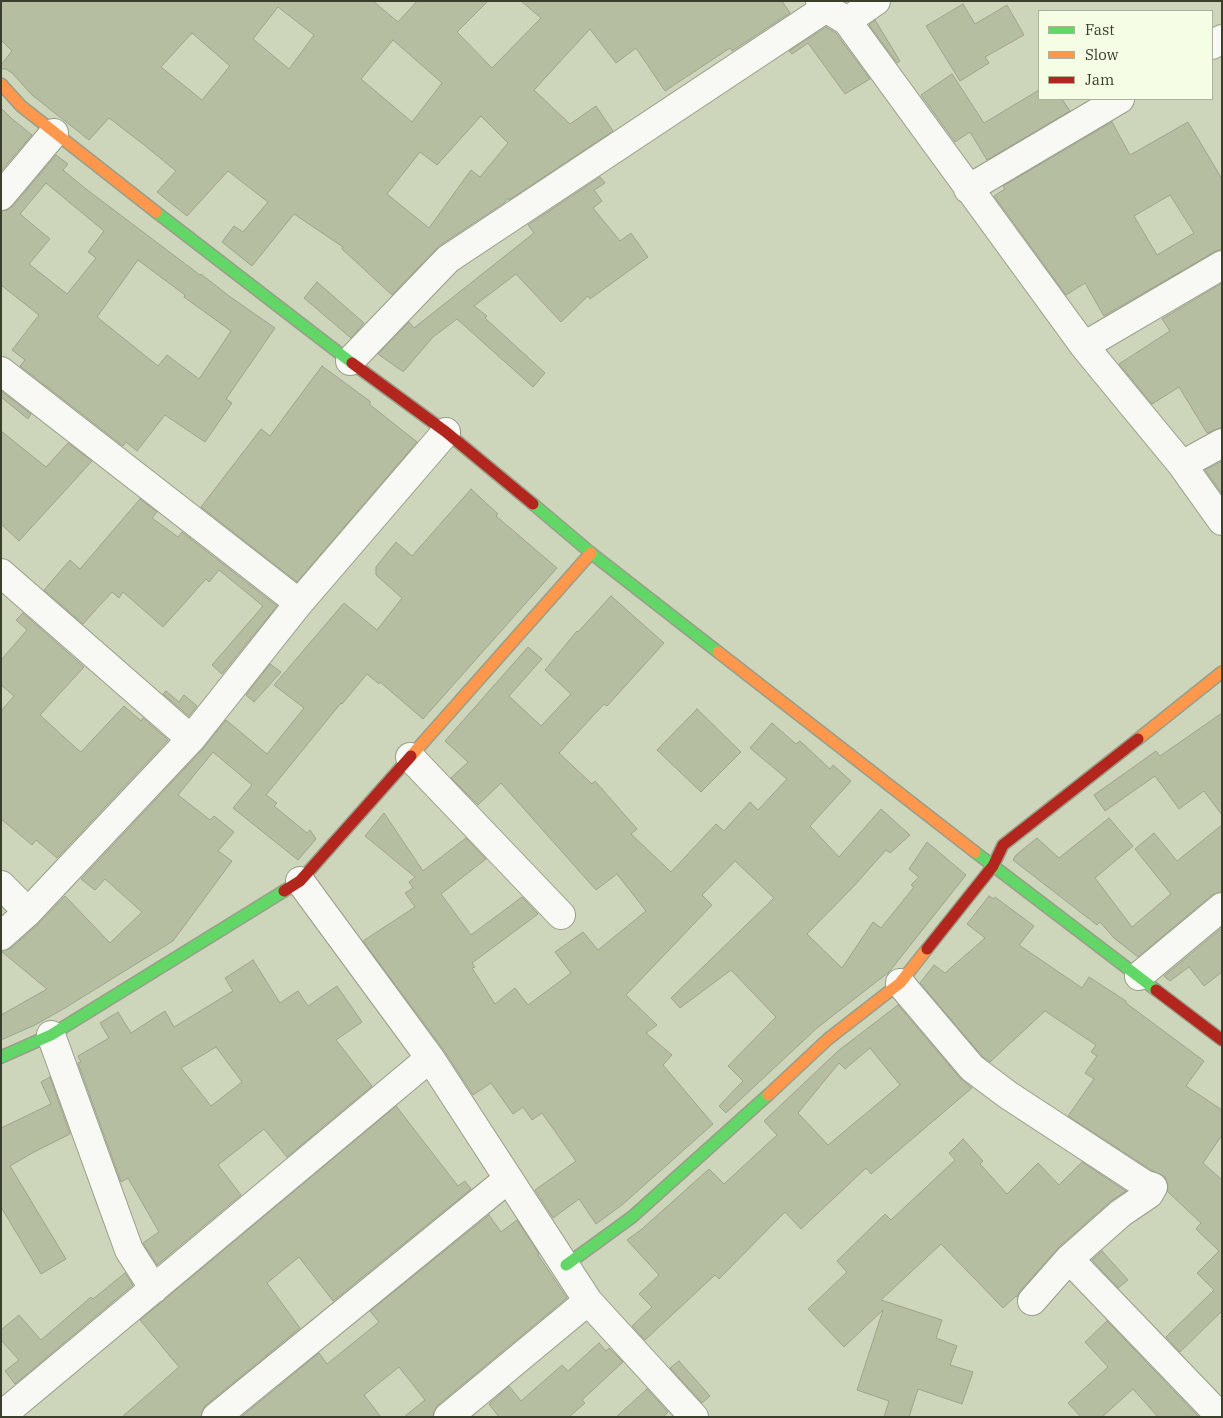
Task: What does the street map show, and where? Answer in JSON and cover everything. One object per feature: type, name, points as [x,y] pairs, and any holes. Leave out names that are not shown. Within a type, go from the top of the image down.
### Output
[{"type":"street","points":[[350,362],[448,259],[831,10],[876,1]]},
{"type":"street","points":[[831,10],[968,188],[1084,346],[1182,465],[1222,520]]},
{"type":"street","points":[[1,84],[21,106],[54,133],[350,362],[446,432],[591,553],[993,866],[1222,1040]]},
{"type":"street","points":[[968,188],[1118,100]]},
{"type":"street","points":[[1,196],[54,133]]},
{"type":"street","points":[[1084,346],[1222,265]]},
{"type":"street","points":[[1,371],[299,603]]},
{"type":"street","points":[[1,936],[28,912],[191,739],[299,603],[446,432]]},
{"type":"street","points":[[1182,465],[1222,443]]},
{"type":"street","points":[[1,1057],[50,1035],[300,881],[591,553]]},
{"type":"street","points":[[1,573],[191,739]]},
{"type":"street","points":[[566,1265],[632,1217],[828,1039],[900,983],[993,866],[1002,845],[1222,672]]},
{"type":"street","points":[[410,757],[561,916]]},
{"type":"street","points":[[300,881],[430,1058],[566,1265],[588,1302],[685,1414]]},
{"type":"street","points":[[1,885],[28,912]]},
{"type":"street","points":[[1139,976],[1222,907]]},
{"type":"street","points":[[900,983],[972,1068],[1008,1095],[1144,1184],[1153,1187],[1149,1194],[1121,1213],[1069,1259],[1032,1301]]},
{"type":"street","points":[[50,1035],[129,1250],[154,1289]]},
{"type":"street","points":[[1,1416],[430,1058]]},
{"type":"street","points":[[216,1417],[508,1179]]},
{"type":"street","points":[[1069,1259],[1221,1417]]},
{"type":"street","points":[[448,1417],[588,1302]]},
{"type":"building","points":[[1,1],[373,1],[398,22],[417,1],[488,1],[457,32],[492,68],[541,18],[521,1],[782,1],[790,13],[732,51],[730,48],[665,91],[636,48],[616,63],[590,29],[534,90],[570,124],[596,106],[613,131],[509,200],[508,198],[504,203],[439,246],[392,295],[342,249],[343,247],[294,214],[252,266],[222,242],[234,226],[243,232],[268,202],[228,171],[187,216],[157,192],[176,171],[109,118],[89,140],[32,95],[12,73],[6,69],[1,69],[1,65],[12,51],[1,40]],"holes":[[[278,7],[314,35],[289,69],[253,39]],[[192,33],[230,66],[202,100],[161,67]],[[393,40],[442,83],[412,122],[361,79]],[[481,116],[508,143],[480,177],[471,170],[429,228],[387,194],[420,152],[437,165]]]},
{"type":"building","points":[[963,4],[975,24],[1007,5],[1024,35],[985,57],[989,63],[960,81],[926,26]]},
{"type":"building","points":[[875,20],[900,61],[897,63],[869,25]]},
{"type":"building","points":[[826,27],[836,33],[870,79],[845,94],[808,43],[792,54],[789,51]]},
{"type":"building","points":[[952,74],[984,123],[1038,91],[1038,100],[1063,100],[1070,111],[987,160],[970,132],[955,142],[921,95]]},
{"type":"building","points":[[1,108],[32,135],[1,171]]},
{"type":"building","points":[[1112,122],[1130,155],[1188,122],[1222,179],[1222,249],[1104,316],[1085,283],[1066,295],[994,196],[1005,189],[1003,186]],"holes":[[[1170,195],[1194,233],[1157,255],[1134,216]]]},
{"type":"building","points":[[56,155],[68,164],[63,170],[86,189],[200,275],[275,328],[226,399],[232,403],[205,442],[165,415],[137,451],[126,442],[123,446],[20,366],[25,360],[12,350],[39,315],[1,285],[1,211],[13,206]],"holes":[[[46,183],[104,231],[88,252],[96,258],[67,294],[29,264],[50,239],[20,214]],[[138,260],[231,331],[199,379],[167,355],[158,366],[97,317]]]},
{"type":"building","points":[[600,177],[605,183],[594,190],[602,201],[593,208],[620,241],[631,233],[648,257],[590,299],[588,296],[561,322],[516,274],[474,306],[487,316],[485,318],[545,373],[533,387],[457,319],[433,337],[404,371],[378,354],[409,322],[414,328],[534,233],[528,225]]},
{"type":"building","points":[[317,282],[364,323],[351,338],[304,298]]},
{"type":"building","points":[[1222,283],[1222,427],[1207,433],[1179,387],[1152,404],[1119,364],[1170,331],[1162,319]]},
{"type":"building","points":[[322,366],[371,402],[369,404],[417,442],[297,582],[201,507],[261,429],[270,436]]},
{"type":"building","points":[[1,391],[31,414],[28,419],[1,397]]},
{"type":"building","points":[[1,431],[46,467],[68,443],[92,461],[19,541],[1,524]]},
{"type":"building","points":[[1222,461],[1222,494],[1205,470]]},
{"type":"building","points":[[471,489],[498,514],[496,516],[557,568],[423,719],[380,682],[379,684],[367,674],[341,703],[266,795],[277,803],[274,806],[307,833],[310,830],[316,839],[298,860],[233,808],[252,785],[213,752],[178,795],[210,820],[214,816],[234,832],[218,851],[232,861],[173,941],[65,1008],[35,1025],[1,1040],[1,1015],[47,989],[1,951],[11,948],[65,896],[110,943],[142,912],[105,879],[95,890],[81,879],[202,750],[226,720],[267,754],[304,708],[274,685],[344,603],[377,630],[402,598],[376,575],[376,567],[396,542],[412,556]]},
{"type":"building","points":[[140,499],[157,512],[152,518],[178,537],[182,532],[277,606],[222,674],[212,665],[263,606],[219,570],[209,582],[206,579],[163,627],[123,592],[119,598],[112,592],[83,624],[44,590],[70,560],[80,569]]},
{"type":"building","points":[[611,596],[664,643],[607,706],[604,704],[559,753],[592,784],[595,781],[637,829],[631,834],[671,872],[716,824],[724,831],[750,802],[758,810],[787,779],[750,748],[772,723],[796,744],[800,741],[830,769],[833,765],[851,781],[810,826],[839,857],[881,809],[910,835],[890,853],[886,850],[807,934],[842,968],[873,922],[881,928],[914,887],[911,885],[919,877],[909,869],[927,842],[966,875],[889,972],[817,1028],[726,1113],[719,1106],[743,1081],[728,1066],[776,1017],[731,970],[680,1008],[671,998],[774,898],[735,861],[702,895],[712,905],[626,995],[657,1025],[646,1033],[672,1055],[663,1065],[713,1124],[622,1205],[596,1224],[579,1199],[553,1218],[535,1190],[576,1161],[542,1113],[532,1120],[523,1107],[513,1114],[491,1083],[473,1095],[443,1049],[363,941],[415,907],[405,893],[413,888],[409,882],[415,877],[365,836],[384,813],[423,871],[466,838],[486,859],[441,894],[471,935],[522,897],[538,914],[472,963],[475,967],[472,968],[495,1004],[515,988],[528,1005],[571,973],[555,952],[583,932],[598,950],[646,911],[617,874],[596,890],[501,783],[478,805],[451,778],[468,762],[445,741],[528,647],[542,659],[509,696],[541,726],[571,694],[545,670],[577,631]]},
{"type":"building","points":[[23,613],[84,667],[40,715],[77,749],[81,752],[124,706],[141,721],[143,718],[168,740],[57,858],[36,840],[32,845],[1,819],[1,711],[14,696],[1,685],[1,660],[27,630],[16,620]]},
{"type":"building","points":[[270,664],[281,672],[254,702],[246,695]]},
{"type":"building","points":[[166,691],[179,702],[184,695],[197,706],[189,716],[163,694]]},
{"type":"building","points":[[697,709],[741,752],[701,792],[657,750]]},
{"type":"building","points":[[1222,713],[1222,815],[1204,791],[1179,809],[1155,776],[1105,811],[1094,795],[1156,751],[1160,756]]},
{"type":"building","points":[[1109,818],[1133,846],[1095,878],[1132,927],[1171,894],[1135,849],[1154,833],[1177,861],[1222,825],[1222,892],[1212,895],[1138,957],[1114,938],[1100,922],[1097,925],[1013,860],[1016,855],[1037,838],[1059,858]]},
{"type":"building","points":[[989,896],[994,899],[995,897],[1034,926],[1019,945],[1082,988],[1089,977],[1126,1001],[1126,1003],[1204,1061],[1186,1086],[1222,1110],[1222,1135],[1203,1163],[1222,1180],[1222,1311],[1180,1352],[1166,1337],[1214,1290],[1197,1273],[1219,1251],[1196,1229],[1201,1223],[1167,1191],[1168,1185],[1165,1177],[1151,1170],[1068,1116],[1094,1079],[1085,1073],[1097,1056],[1091,1052],[1096,1045],[1045,1011],[990,1062],[983,1057],[920,983],[934,965],[945,973],[985,938],[967,924]]},
{"type":"building","points":[[1222,928],[1222,972],[1204,986],[1189,967],[1170,981],[1164,976]]},
{"type":"building","points":[[253,960],[280,1003],[298,991],[308,1006],[337,986],[362,1022],[336,1040],[372,1086],[287,1157],[264,1129],[218,1165],[241,1195],[157,1265],[143,1243],[159,1232],[128,1178],[121,1182],[78,1063],[81,1062],[78,1056],[109,1038],[100,1023],[118,1012],[131,1033],[165,1011],[174,1027],[233,991],[225,978]],"holes":[[[216,1047],[242,1082],[211,1106],[181,1068]]]},
{"type":"building","points":[[898,1005],[960,1078],[972,1088],[871,1174],[866,1168],[801,1229],[785,1212],[719,1279],[715,1275],[645,1340],[632,1326],[652,1307],[639,1294],[659,1275],[627,1240],[642,1229],[709,1169],[724,1184],[777,1135],[764,1121],[838,1051]],"holes":[[[870,1048],[900,1085],[828,1145],[798,1113],[839,1063],[845,1069]]]},
{"type":"building","points":[[50,1077],[70,1134],[10,1166],[66,1259],[41,1274],[1,1207],[1,1128],[51,1104],[41,1082]]},
{"type":"building","points":[[396,1106],[458,1186],[465,1181],[471,1189],[333,1301],[299,1257],[267,1283],[300,1328],[206,1405],[201,1417],[122,1417],[179,1367],[140,1320]]},
{"type":"building","points":[[963,1139],[983,1161],[980,1164],[1007,1194],[1038,1163],[1059,1185],[1082,1162],[1126,1191],[1111,1201],[1059,1247],[1020,1291],[1017,1297],[1003,1308],[941,1244],[881,1300],[942,1320],[936,1338],[957,1346],[950,1365],[973,1372],[962,1404],[918,1389],[909,1417],[884,1417],[889,1401],[857,1390],[883,1310],[844,1347],[808,1309],[847,1272],[837,1261],[885,1214],[891,1220],[955,1160],[949,1153]]},
{"type":"building","points":[[489,1215],[501,1232],[517,1220],[567,1298],[438,1405],[433,1417],[404,1417],[425,1400],[399,1367],[364,1395],[381,1417],[241,1417],[319,1353],[327,1364],[379,1322],[370,1311]]},
{"type":"building","points":[[1102,1251],[1128,1280],[1118,1288],[1092,1260]]},
{"type":"building","points":[[125,1273],[133,1285],[15,1384],[5,1371],[19,1360],[1,1340],[1,1330],[19,1315],[41,1340],[91,1297],[93,1299]]},
{"type":"building","points":[[1107,1321],[1199,1417],[1158,1417],[1133,1389],[1102,1417],[1081,1417],[1068,1403],[1108,1367],[1085,1342]]},
{"type":"building","points":[[599,1343],[606,1351],[609,1348],[623,1362],[582,1400],[585,1403],[569,1417],[499,1417],[489,1404],[509,1386],[521,1401],[562,1365],[568,1371]]},
{"type":"building","points":[[679,1361],[710,1396],[702,1403],[670,1368]]},
{"type":"building","points":[[647,1389],[668,1412],[663,1417],[616,1417]]},
{"type":"traffic: fast","points":[[156,212],[352,363]]},
{"type":"traffic: fast","points":[[533,504],[591,553],[718,652]]},
{"type":"traffic: fast","points":[[975,852],[1156,990]]},
{"type":"traffic: fast","points":[[1,1057],[51,1035],[284,891]]},
{"type":"traffic: fast","points":[[566,1265],[632,1217],[768,1095]]},
{"type":"traffic: slow","points":[[1,84],[21,106],[156,212]]},
{"type":"traffic: slow","points":[[411,756],[591,553]]},
{"type":"traffic: slow","points":[[718,652],[975,852]]},
{"type":"traffic: slow","points":[[1138,739],[1222,672]]},
{"type":"traffic: slow","points":[[768,1095],[828,1039],[900,983],[927,949]]},
{"type":"traffic: jam","points":[[352,363],[446,432],[533,504]]},
{"type":"traffic: jam","points":[[927,949],[993,866],[1003,845],[1138,739]]},
{"type":"traffic: jam","points":[[284,891],[300,881],[411,756]]},
{"type":"traffic: jam","points":[[1156,990],[1222,1040]]}]
